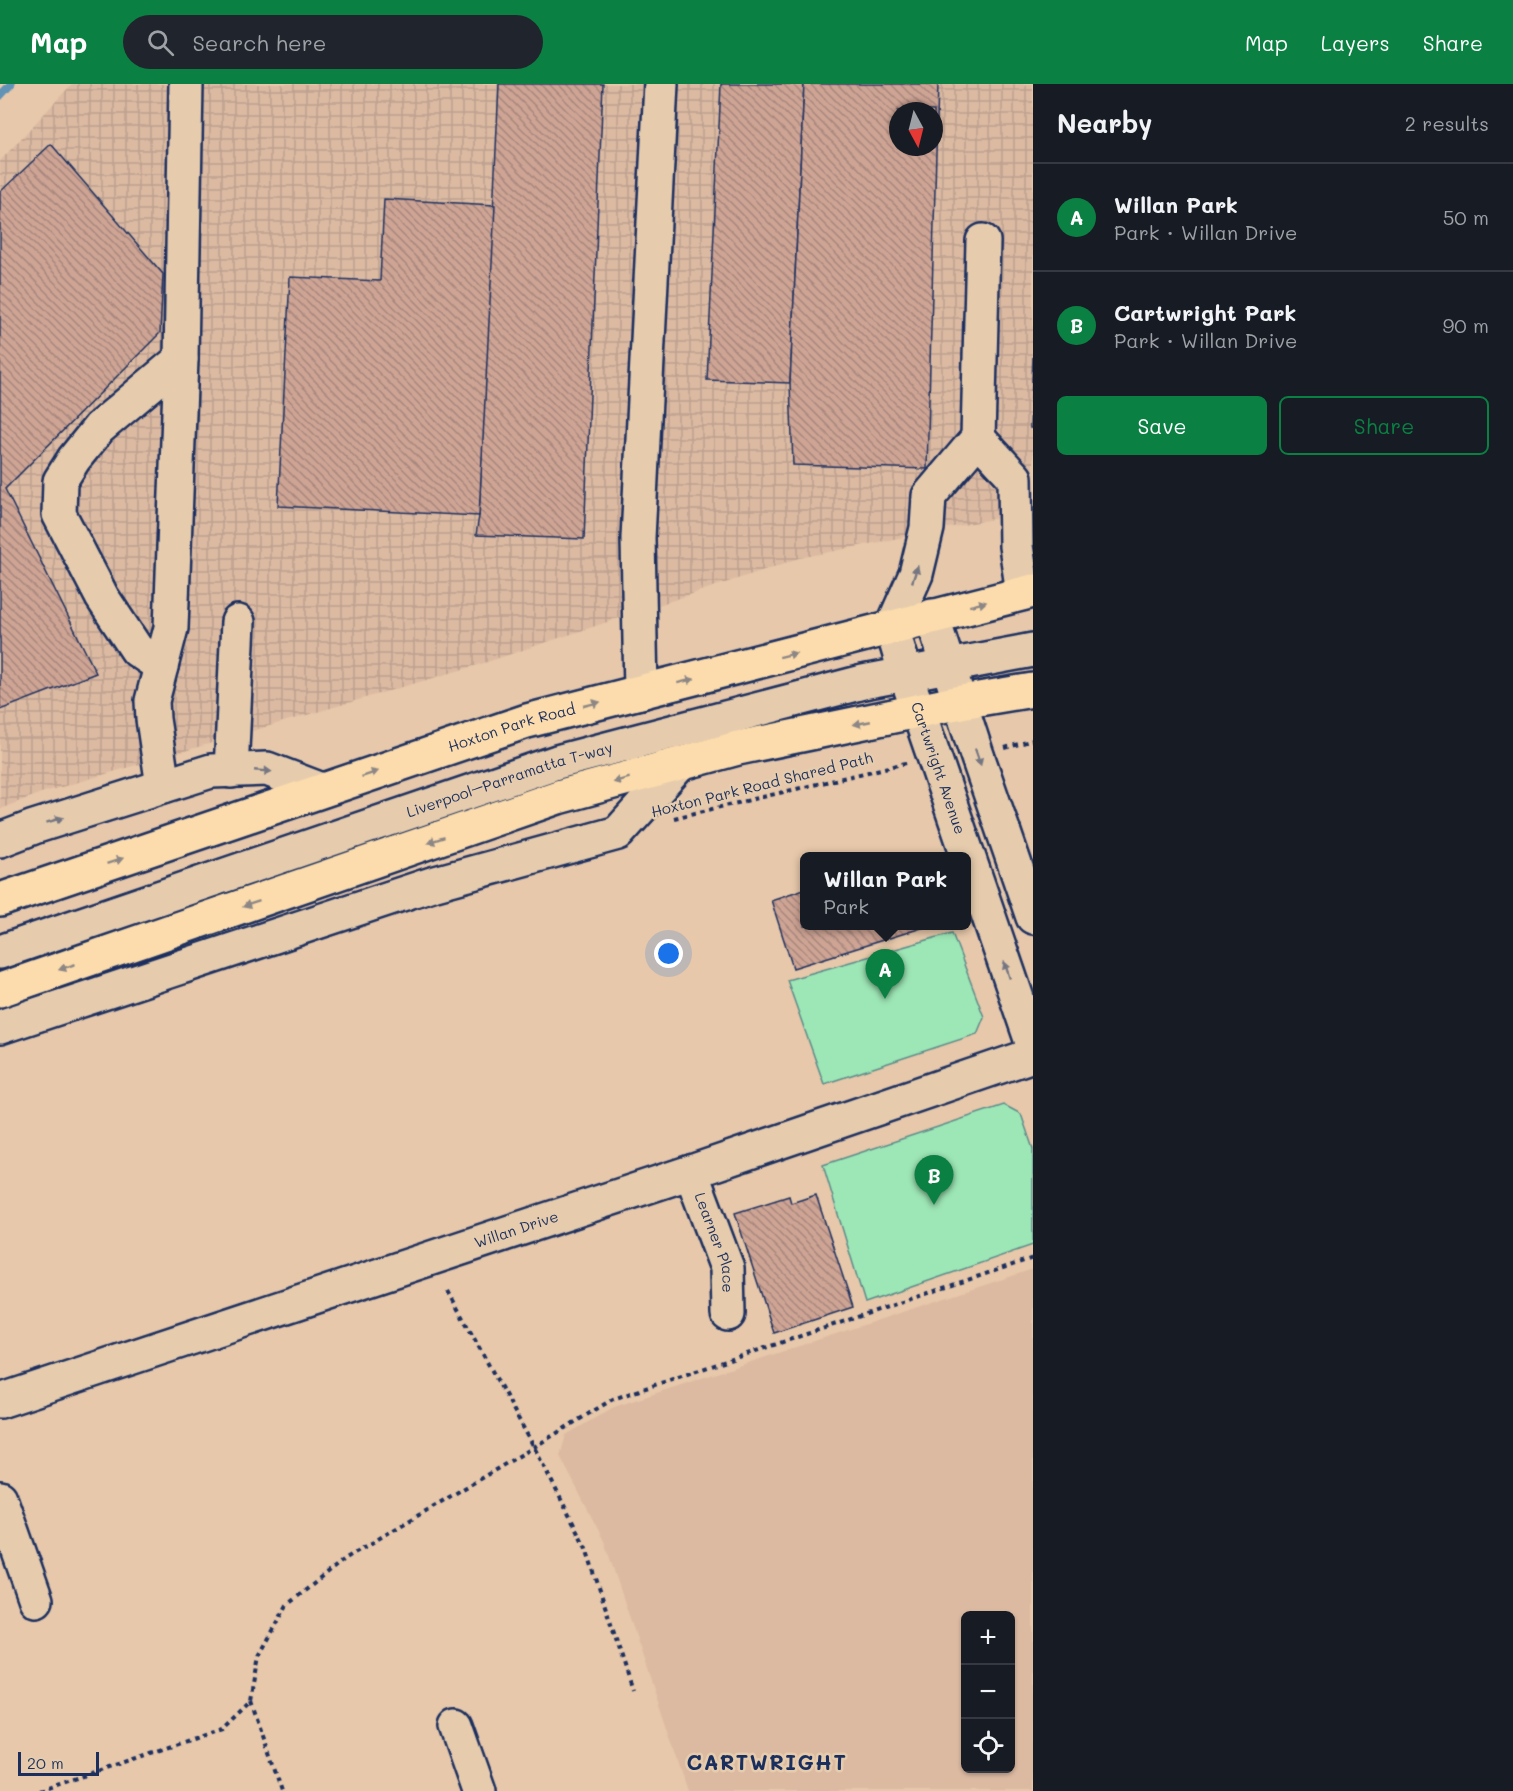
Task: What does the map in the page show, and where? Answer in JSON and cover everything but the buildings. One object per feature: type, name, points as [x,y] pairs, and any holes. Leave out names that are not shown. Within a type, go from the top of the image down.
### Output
[{"type":"main road","name":"Hoxton Park Road","points":[[0,900],[527,721],[1028,592]]},
{"type":"main road","points":[[0,990],[558,797],[738,748],[961,702],[1033,690]]},
{"type":"street","points":[[164,786],[152,701],[171,628],[181,359],[186,84]]},
{"type":"street","points":[[641,692],[638,538],[661,84]]},
{"type":"street","points":[[892,628],[916,574],[927,528],[928,496],[978,438],[983,240]]},
{"type":"street","points":[[161,666],[137,650],[102,597],[59,514],[60,481],[99,428],[181,359]]},
{"type":"street","points":[[978,438],[1015,478],[1016,546],[1028,592]]},
{"type":"street","points":[[932,616],[1033,917]]},
{"type":"street","points":[[231,771],[238,622]]},
{"type":"street","name":"Cartwright Avenue","points":[[892,628],[967,852]]},
{"type":"street","name":"Liverpool–Parramatta T-way","points":[[0,952],[557,762],[863,682],[1033,650]]},
{"type":"street","points":[[0,1028],[432,884],[618,833],[680,764]]},
{"type":"street","points":[[0,840],[211,771],[267,769],[322,790]]},
{"type":"street","name":"Cartwright Avenue","points":[[971,864],[1033,1045]]},
{"type":"street","name":"Willan Drive","points":[[0,1401],[692,1172],[1033,1055]]},
{"type":"street","name":"Learner Place","points":[[692,1172],[727,1268],[728,1314]]},
{"type":"street","points":[[0,1498],[36,1600]]},
{"type":"street","points":[[456,1726],[479,1791]]},
{"type":"path","points":[[999,749],[1033,740]]},
{"type":"path","name":"Hoxton Park Road Shared Path","points":[[669,819],[912,762]]},
{"type":"path","points":[[282,1791],[251,1701],[259,1656],[287,1605],[346,1558],[613,1399],[1033,1258]]},
{"type":"path","points":[[448,1291],[534,1447],[586,1548],[633,1690]]},
{"type":"path","points":[[39,1791],[222,1729],[251,1701]]},
{"type":"shaded area","points":[[72,84],[1033,84],[1033,511],[800,558],[481,664],[41,793],[0,809],[0,161]]},
{"type":"shaded area","points":[[1033,1269],[1033,1791],[688,1791],[604,1541],[560,1456],[566,1435],[614,1407]]},
{"type":"green space","points":[[952,933],[984,1017],[977,1034],[824,1084],[787,980]]},
{"type":"green space","points":[[1004,1105],[1021,1114],[1033,1149],[1033,1245],[865,1303],[823,1165]]},
{"type":"waterway","points":[[0,96],[11,84]]},
{"type":"place","name":"Willan Park","points":[[885,999]]},
{"type":"place","name":"Cartwright Park","points":[[934,1205]]},
{"type":"district","name":"CARTWRIGHT","points":[[767,1763]]}]
